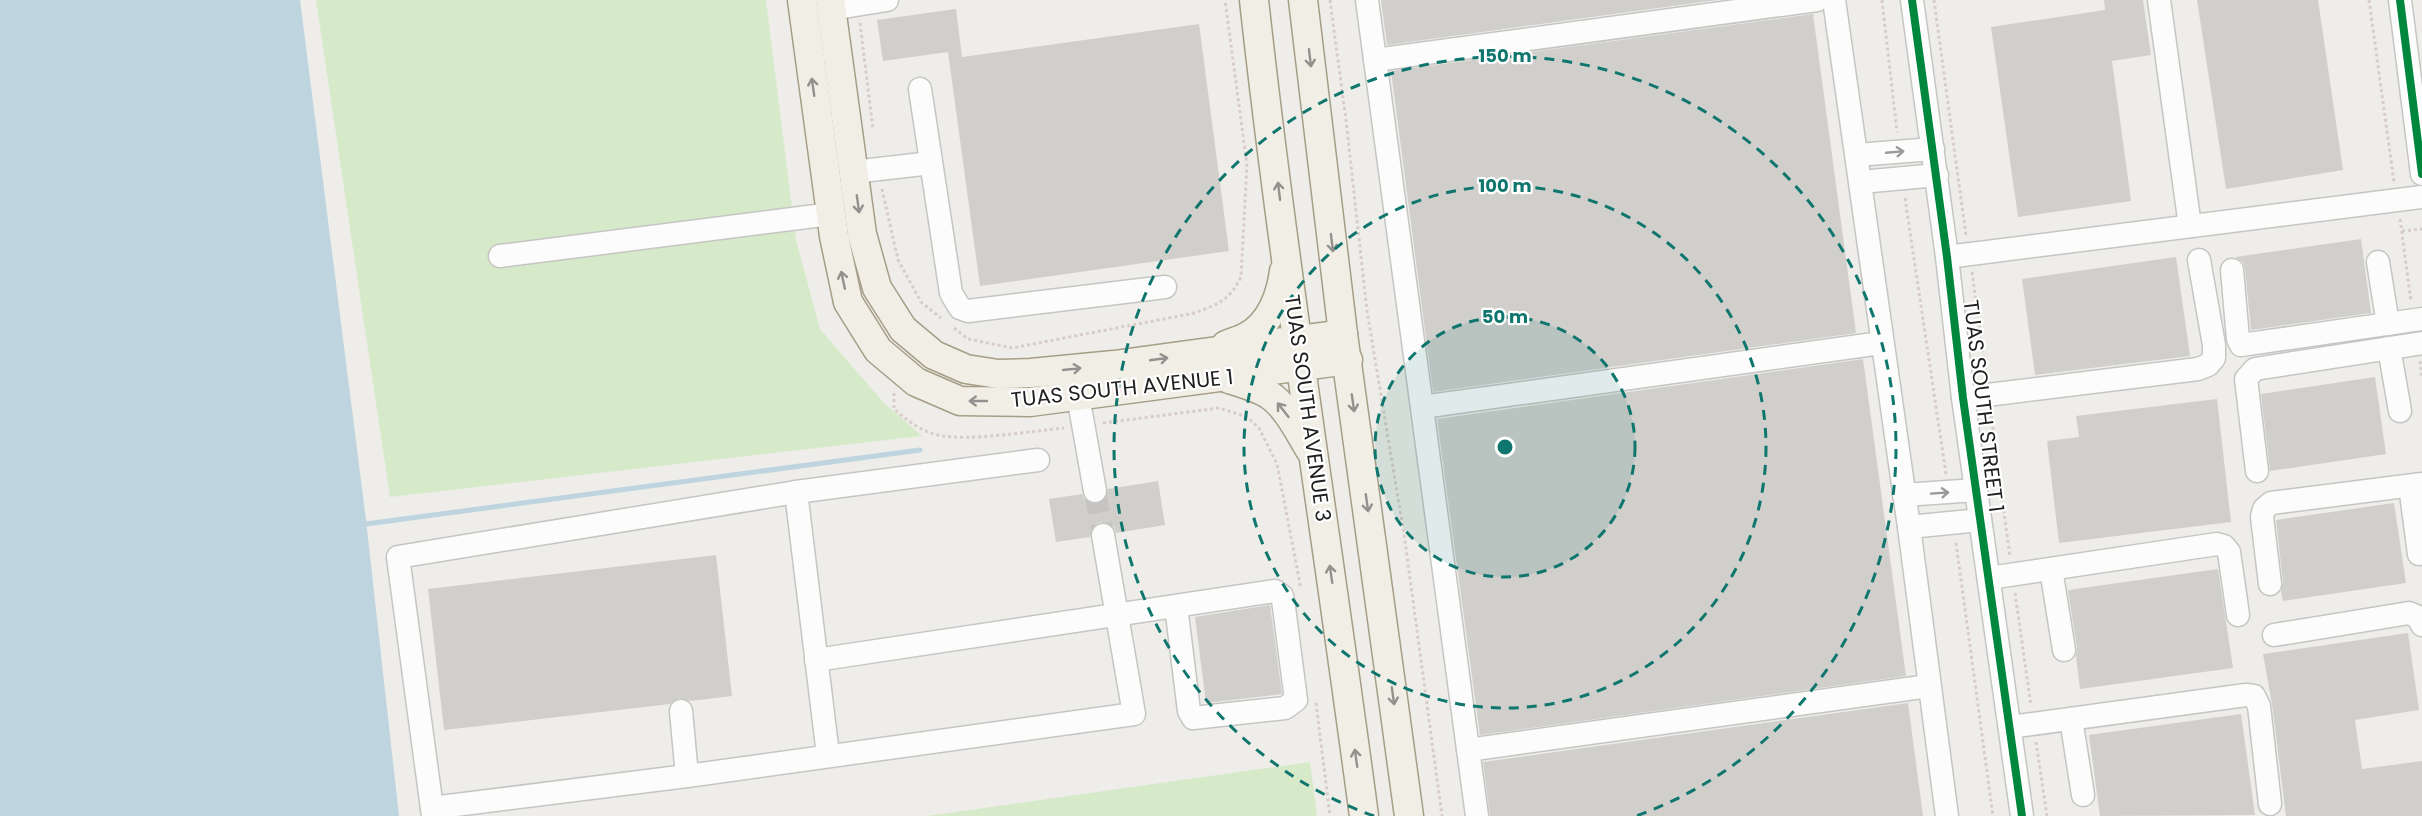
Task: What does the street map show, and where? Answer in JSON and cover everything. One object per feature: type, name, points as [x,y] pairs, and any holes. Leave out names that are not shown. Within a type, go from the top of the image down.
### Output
[{"type":"main road","name":"TUAS SOUTH AVENUE 1","points":[[802,0],[831,214],[848,302],[878,350],[916,382],[960,401],[1030,402],[1224,377],[1299,354],[1345,347]]},
{"type":"main road","name":"TUAS SOUTH AVENUE 3","points":[[1254,0],[1299,354],[1364,816]]},
{"type":"main road","points":[[1303,0],[1345,347],[1409,816]]},
{"type":"main road","name":"TUAS SOUTH AVENUE 1","points":[[839,5],[865,171],[862,234],[877,288],[903,329],[934,355],[966,369],[998,374],[1031,374],[1204,352],[1299,354]]},
{"type":"main road","points":[[1204,352],[1249,336],[1270,315],[1283,281],[1286,249]]},
{"type":"main road","points":[[1224,377],[1270,395],[1282,407],[1315,458]]},
{"type":"street","points":[[839,5],[887,0]]},
{"type":"street","points":[[1367,0],[1477,816]]},
{"type":"street","points":[[1375,60],[1816,0]]},
{"type":"street","points":[[1834,0],[1909,527],[1947,816]]},
{"type":"street","name":"TUAS SOUTH STREET 1","points":[[1912,0],[1937,175],[1963,398],[2022,816]]},
{"type":"street","points":[[2159,0],[2190,226]]},
{"type":"street","points":[[2400,0],[2414,43],[2422,174]]},
{"type":"street","points":[[920,89],[951,293],[960,308],[968,311],[1165,287]]},
{"type":"street","points":[[1857,155],[1933,149]]},
{"type":"street","points":[[865,171],[931,163]]},
{"type":"street","points":[[1861,182],[1937,175]]},
{"type":"street","points":[[1947,257],[2422,197]]},
{"type":"street","points":[[500,256],[831,214]]},
{"type":"street","points":[[1963,398],[2198,369],[2208,365],[2214,358],[2214,345],[2199,260]]},
{"type":"street","points":[[2378,262],[2388,324]]},
{"type":"street","points":[[2232,270],[2238,339],[2241,345],[2422,319]]},
{"type":"street","points":[[1422,407],[1881,343]]},
{"type":"street","points":[[2257,471],[2246,379],[2255,369],[2422,343]]},
{"type":"street","points":[[2389,348],[2400,411]]},
{"type":"street","points":[[1078,396],[1095,491]]},
{"type":"street","points":[[1038,460],[796,492],[398,557],[432,812],[1134,714],[1103,535]]},
{"type":"street","points":[[2270,584],[2262,517],[2264,509],[2271,503],[2416,485],[2419,554]]},
{"type":"street","points":[[1904,495],[1976,490]]},
{"type":"street","points":[[796,492],[828,755]]},
{"type":"street","points":[[1909,527],[1980,520]]},
{"type":"street","points":[[1989,579],[2217,544],[2224,546],[2229,552],[2238,615]]},
{"type":"street","points":[[2051,569],[2064,650]]},
{"type":"street","points":[[816,660],[1275,591],[1283,600],[1296,700],[1285,708],[1193,718],[1189,711],[1176,606]]},
{"type":"street","points":[[2274,636],[2409,613],[2418,617],[2422,625]]},
{"type":"street","points":[[1468,750],[1929,686]]},
{"type":"street","points":[[2010,727],[2246,695],[2254,696],[2259,705],[2270,804]]},
{"type":"street","points":[[681,711],[687,776]]},
{"type":"street","points":[[2071,719],[2083,795]]},
{"type":"path","points":[[865,171],[898,260],[921,302],[968,339],[1012,348],[1194,313],[1220,303],[1233,294],[1241,277],[1246,165],[1226,0]]},
{"type":"path","points":[[1330,0],[1367,311],[1404,534],[1442,816]]},
{"type":"path","points":[[1882,0],[1899,152]]},
{"type":"path","points":[[839,5],[873,134]]},
{"type":"path","points":[[1902,178],[1949,492]]},
{"type":"path","points":[[2402,231],[2422,229]]},
{"type":"path","points":[[1953,523],[1993,816]]},
{"type":"green space","points":[[316,0],[766,0],[796,240],[820,329],[883,402],[922,436],[390,497]]},
{"type":"green space","points":[[1310,762],[1317,816],[927,816]]},
{"type":"water","points":[[0,0],[300,0],[366,520],[399,816],[0,816]]},
{"type":"building","points":[[1381,0],[1717,0],[1387,45]]},
{"type":"building","points":[[2104,0],[2143,0],[2151,55],[2112,61],[2131,201],[2018,217],[1991,27],[2105,10]]},
{"type":"building","points":[[2197,0],[2318,0],[2343,170],[2226,189]]},
{"type":"building","points":[[956,9],[962,57],[1199,24],[1229,251],[980,286],[948,52],[883,61],[877,20]]},
{"type":"building","points":[[1813,14],[1856,333],[1433,392],[1391,71]]},
{"type":"building","points":[[2361,239],[2371,313],[2251,330],[2245,269],[2243,262],[2235,257]]},
{"type":"building","points":[[2176,257],[2190,356],[2035,375],[2022,279]]},
{"type":"building","points":[[1863,359],[1906,676],[1480,735],[1437,419]]},
{"type":"building","points":[[2375,377],[2386,454],[2270,471],[2261,394]]},
{"type":"building","points":[[2217,399],[2231,522],[2059,543],[2047,441],[2079,437],[2076,416]]},
{"type":"building","points":[[1158,481],[1165,525],[1116,533],[1113,526],[1101,522],[1094,525],[1090,537],[1056,542],[1049,499],[1082,494],[1085,500],[1097,504],[1104,501],[1108,489]]},
{"type":"building","points":[[2394,503],[2406,583],[2283,601],[2276,520]]},
{"type":"building","points":[[716,555],[732,696],[690,701],[679,698],[670,704],[444,730],[428,589]]},
{"type":"building","points":[[2218,569],[2233,668],[2080,689],[2077,648],[2068,590]]},
{"type":"building","points":[[1270,605],[1282,694],[1206,703],[1195,617]]},
{"type":"building","points":[[2408,633],[2419,710],[2355,720],[2362,769],[2422,761],[2422,816],[2286,816],[2272,704],[2263,654]]},
{"type":"building","points":[[1908,703],[1923,816],[1490,816],[1483,762]]},
{"type":"building","points":[[2241,714],[2255,815],[2100,816],[2089,735]]},
{"type":"waterway","points":[[366,524],[920,450]]},
{"type":"tunnel","points":[[1095,491],[1103,535]]},
{"type":"cycle path","points":[[1912,0],[1947,257],[1963,398],[2022,816]]},
{"type":"cycle path","points":[[2400,0],[2422,174]]}]
